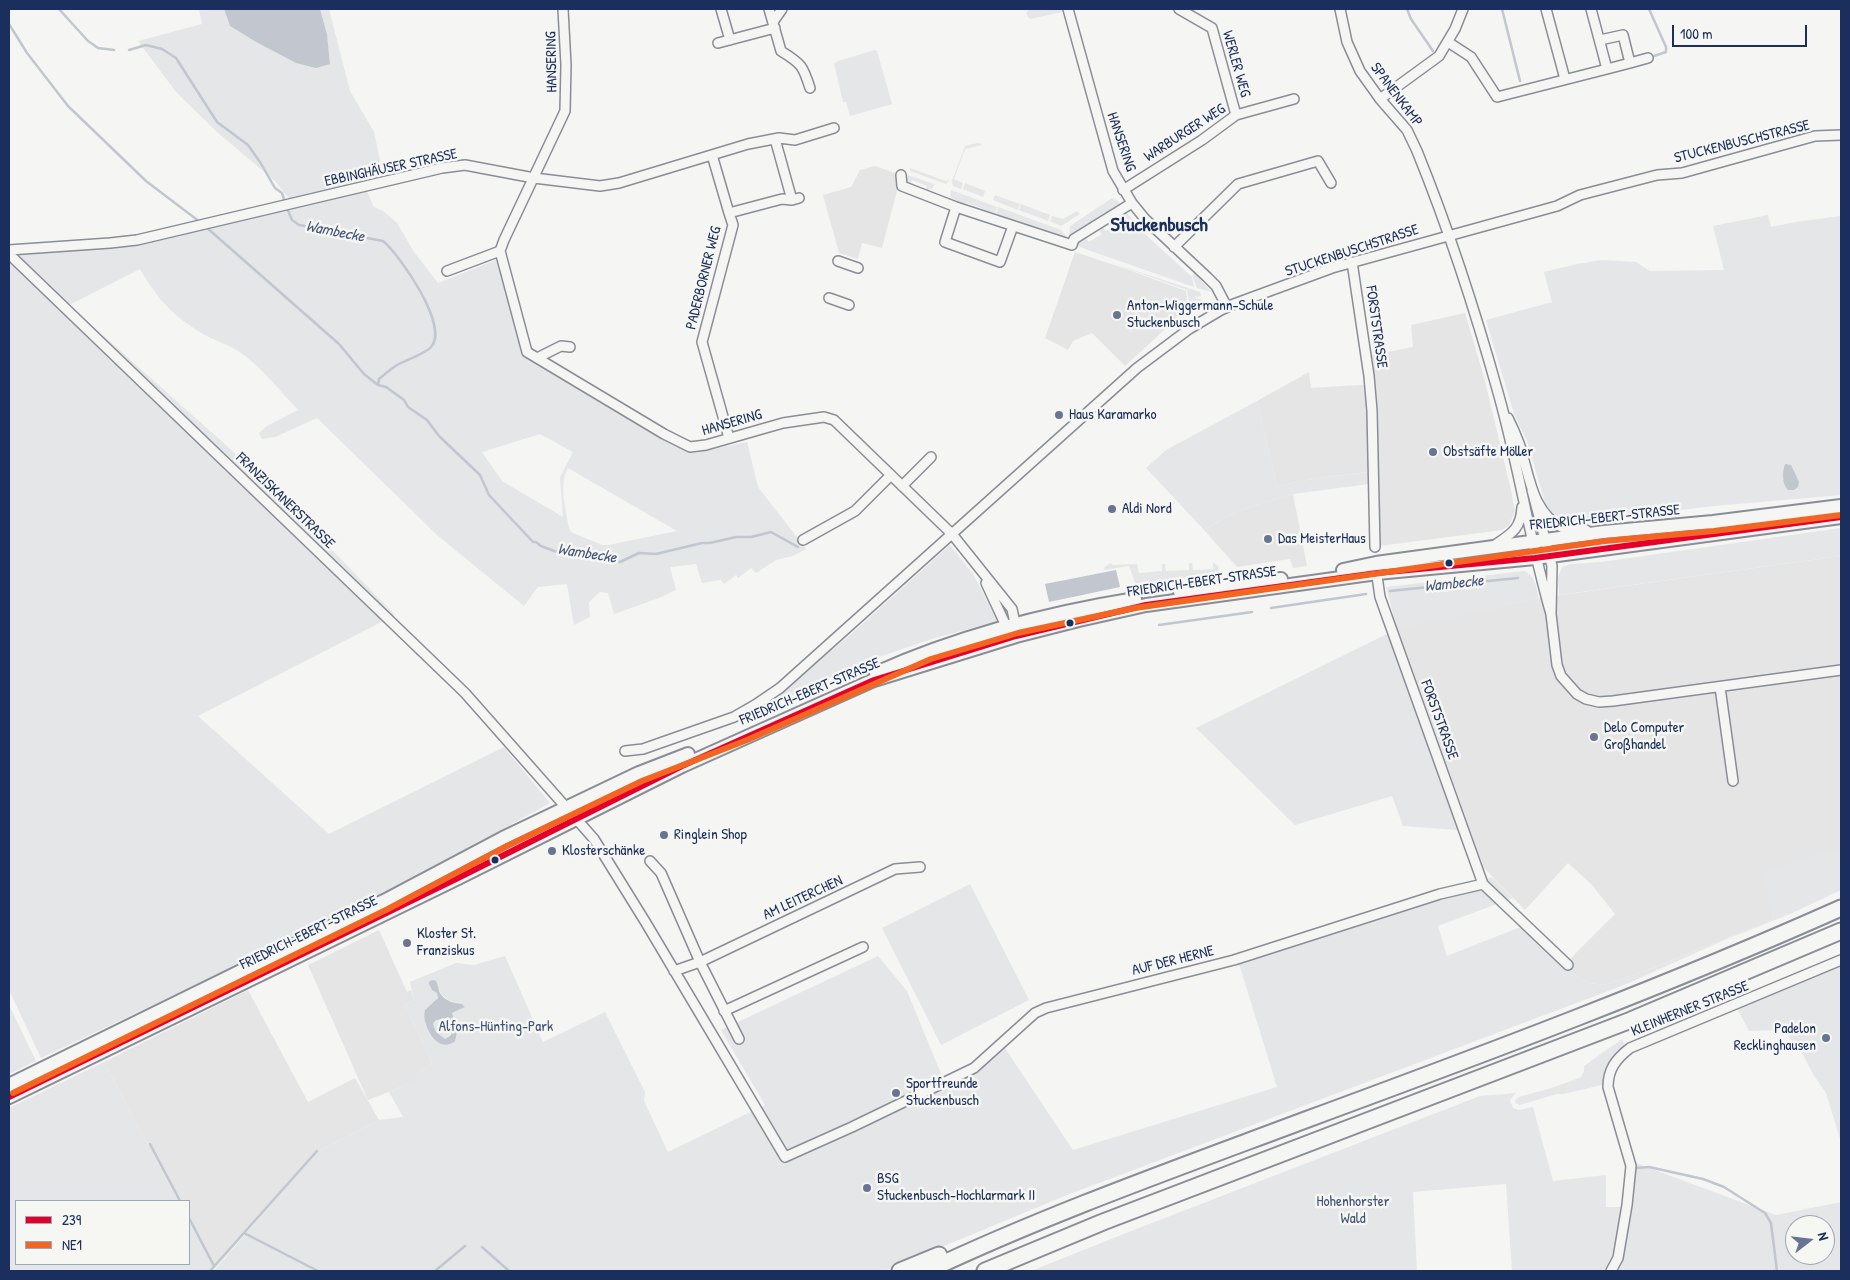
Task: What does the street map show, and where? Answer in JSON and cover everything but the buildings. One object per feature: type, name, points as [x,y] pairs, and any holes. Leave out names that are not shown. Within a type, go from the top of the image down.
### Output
[{"type":"highway","points":[[927,1271],[966,1252],[1192,1161],[1564,1024],[1841,908]]},
{"type":"highway","points":[[985,1271],[1120,1215],[1632,1020],[1841,931]]},
{"type":"highway","points":[[1002,1271],[1031,1251]]},
{"type":"highway","points":[[900,1271],[940,1255],[966,1252]]},
{"type":"main road","name":"FRIEDRICH-EBERT-STRASSE","points":[[9,1085],[372,907],[503,838],[639,773],[743,732],[909,658],[1013,630],[1146,605],[1532,542],[1604,532],[1713,522],[1841,506]]},
{"type":"main road","name":"FRIEDRICH-EBERT-STRASSE","points":[[1376,568],[1535,558],[1841,517]]},
{"type":"main road","name":"FRIEDRICH-EBERT-STRASSE","points":[[9,1097],[727,745],[874,680],[1013,630]]},
{"type":"street","name":"HANSERING","points":[[563,9],[566,65],[565,111],[500,251],[528,352],[684,445],[698,447],[783,423],[824,417],[834,420],[952,534],[979,570],[1013,630]]},
{"type":"street","points":[[721,9],[730,40]]},
{"type":"street","points":[[769,9],[782,51],[804,69],[810,88]]},
{"type":"street","points":[[718,43],[774,25],[782,9]]},
{"type":"street","name":"HANSERING","points":[[1068,9],[1113,171],[1144,219],[1212,282],[1224,299],[1227,307]]},
{"type":"street","name":"WERLER WEG","points":[[1179,9],[1212,28],[1236,115]]},
{"type":"street","name":"SPANENKAMP","points":[[1340,9],[1352,56],[1380,100],[1407,130],[1427,175],[1469,296],[1499,397],[1535,558],[1551,614]]},
{"type":"street","points":[[1380,100],[1439,56],[1448,42],[1463,9]]},
{"type":"street","points":[[1546,9],[1565,79]]},
{"type":"street","points":[[1591,9],[1607,68]]},
{"type":"street","points":[[1600,40],[1623,35],[1630,63]]},
{"type":"street","points":[[1448,42],[1471,57],[1497,97],[1648,58]]},
{"type":"street","name":"WARBURGER WEG","points":[[1124,190],[1202,140],[1236,115],[1294,99]]},
{"type":"street","name":"EBBINGHÄUSER STRASSE","points":[[9,250],[137,240],[442,168],[465,165],[534,178],[600,186],[619,183],[748,144],[775,139],[795,140],[834,128]]},
{"type":"street","name":"STUCKENBUSCHSTRASSE","points":[[625,751],[653,746],[734,717],[780,688],[1137,368],[1182,334],[1227,307],[1352,262],[1557,206],[1580,195],[1657,175],[1682,173],[1815,136],[1841,135]]},
{"type":"street","name":"PADERBORNER WEG","points":[[730,213],[782,199],[796,199],[775,139]]},
{"type":"street","name":"PADERBORNER WEG","points":[[712,155],[733,225],[702,339],[729,438]]},
{"type":"street","points":[[1174,247],[1238,184],[1318,161],[1331,183]]},
{"type":"street","points":[[901,175],[902,186],[956,207],[1072,245],[1074,239],[1132,202]]},
{"type":"street","points":[[956,207],[945,242],[1000,262],[1012,226]]},
{"type":"street","points":[[448,271],[500,251]]},
{"type":"street","name":"FRANZISKANERSTRASSE","points":[[9,254],[436,665],[465,694],[576,818]]},
{"type":"street","points":[[838,261],[858,268]]},
{"type":"street","name":"FORSTSTRASSE","points":[[1352,262],[1369,376],[1374,547]]},
{"type":"street","points":[[829,298],[850,305]]},
{"type":"street","points":[[537,358],[561,346],[570,346]]},
{"type":"street","name":"SPANENKAMP","points":[[1499,397],[1519,444],[1550,556],[1552,566],[1551,614]]},
{"type":"street","points":[[902,486],[931,457]]},
{"type":"street","points":[[803,540],[855,511],[891,475]]},
{"type":"street","name":"SPANENKAMP","points":[[1532,490],[1540,507],[1564,529],[1604,532]]},
{"type":"street","name":"SPANENKAMP","points":[[1490,549],[1515,530],[1521,518],[1522,497]]},
{"type":"street","name":"FORSTSTRASSE","points":[[1376,568],[1380,597],[1484,884]]},
{"type":"street","points":[[1551,614],[1557,665],[1561,676],[1577,694],[1586,699],[1599,702],[1841,670]]},
{"type":"street","points":[[1720,687],[1733,781]]},
{"type":"street","points":[[576,818],[594,839],[674,971]]},
{"type":"street","points":[[650,861],[662,873],[700,962],[739,1039]]},
{"type":"street","name":"AM LEITERCHEN","points":[[674,971],[700,962],[895,870],[920,867]]},
{"type":"street","points":[[1484,884],[1568,965]]},
{"type":"street","name":"AUF DER HERNE","points":[[674,971],[785,1157],[974,1068],[1035,1013],[1046,1008],[1234,960],[1440,894],[1484,884]]},
{"type":"street","points":[[724,1011],[864,947]]},
{"type":"street","name":"KLEINHERNER STRASSE","points":[[1611,1271],[1618,1258],[1627,1206],[1630,1166],[1608,1087],[1608,1079],[1613,1065],[1630,1048],[1841,960]]},
{"type":"shaded area","points":[[224,9],[320,9],[327,34],[330,64],[316,68],[296,63],[230,26]]},
{"type":"shaded area","points":[[875,166],[898,174],[898,187],[882,248],[862,243],[858,259],[839,253],[823,195],[851,187],[860,170]]},
{"type":"shaded area","name":"Anton-Wiggermann-Schule Stuckenbusch","points":[[1075,252],[1186,291],[1188,308],[1125,366],[1092,333],[1073,341],[1068,350],[1045,338]]},
{"type":"shaded area","points":[[1465,313],[1484,377],[1511,490],[1515,511],[1509,526],[1502,530],[1380,546],[1377,471],[1317,478],[1277,486],[1257,401],[1309,372],[1311,388],[1375,384],[1372,355],[1413,347],[1411,325]]},
{"type":"shaded area","points":[[1785,464],[1791,465],[1799,482],[1798,487],[1794,490],[1788,490],[1785,485],[1783,474]]},
{"type":"shaded area","points":[[1293,494],[1307,566],[1293,568],[1290,559],[1237,567],[1204,530],[1236,512]]},
{"type":"shaded area","points":[[1841,556],[1841,876],[1772,912],[1774,919],[1643,972],[1603,985],[1590,983],[1576,976],[1563,966],[1615,914],[1592,885],[1568,863],[1525,910],[1484,868],[1398,629],[1539,598]]},
{"type":"shaded area","points":[[1116,570],[1120,587],[1049,602],[1045,584]]},
{"type":"shaded area","points":[[379,930],[407,992],[411,990],[414,1000],[405,1004],[432,1063],[420,1072],[416,1081],[368,1100],[308,965]]},
{"type":"shaded area","points":[[432,980],[436,981],[444,998],[462,1004],[465,1007],[452,1013],[457,1033],[455,1041],[449,1044],[437,1042],[428,1031],[424,1016],[425,1010],[438,998],[437,993],[432,990],[429,982]],"holes":[[[444,1018],[452,1026],[451,1035],[445,1039],[436,1032],[433,1024],[435,1021]]]},
{"type":"shaded area","points":[[248,990],[308,1102],[355,1078],[379,1120],[313,1154],[214,1270],[190,1224],[190,1200],[177,1200],[104,1062]]},
{"type":"green space","points":[[199,9],[224,9],[230,26],[296,63],[330,64],[327,34],[320,9],[329,9],[350,91],[374,132],[383,174],[380,179],[364,185],[374,207],[383,211],[397,223],[414,252],[438,283],[496,260],[525,356],[682,449],[693,453],[747,442],[758,487],[806,549],[793,556],[776,560],[756,573],[751,568],[738,578],[736,575],[724,584],[721,580],[702,583],[696,564],[670,567],[676,590],[614,614],[608,593],[600,592],[589,602],[590,617],[574,625],[567,584],[538,587],[524,606],[438,536],[317,418],[275,437],[262,439],[259,433],[267,426],[298,410],[262,371],[246,357],[203,334],[174,313],[153,290],[140,269],[69,305],[228,447],[301,518],[395,615],[198,716],[329,834],[504,747],[550,803],[371,902],[41,1058],[9,990],[9,245],[126,239],[291,201],[275,181],[217,132],[176,92],[138,41],[202,24]],"holes":[[[540,434],[573,452],[560,477],[563,517],[502,481],[482,452]],[[568,468],[677,531],[609,545],[602,545],[571,532],[563,489]]]},
{"type":"green space","points":[[1029,9],[1061,9],[1062,12],[1030,19],[1026,14]]},
{"type":"green space","points":[[877,51],[892,104],[850,116],[846,102],[843,102],[834,64],[838,61]]},
{"type":"green space","points":[[978,143],[982,145],[965,149],[954,179],[963,183],[961,189],[953,186],[952,181],[965,146]]},
{"type":"green space","points":[[910,168],[946,181],[950,179],[946,184],[910,171]]},
{"type":"green space","points":[[908,175],[934,184],[933,188],[929,189],[928,193],[925,192],[927,186],[912,180],[910,186],[908,186],[906,179]]},
{"type":"green space","points":[[965,183],[985,191],[983,197],[963,189]]},
{"type":"green space","points":[[951,190],[997,207],[995,213],[967,203],[960,204],[950,197]]},
{"type":"green space","points":[[995,195],[1020,204],[1018,210],[993,200]]},
{"type":"green space","points":[[1112,198],[1120,204],[1069,237],[1070,226]]},
{"type":"green space","points":[[1021,204],[1050,215],[1048,221],[1019,210]]},
{"type":"green space","points":[[998,207],[1061,230],[1066,236],[1065,239],[1032,226],[1018,223],[1013,224],[1011,219],[996,214]]},
{"type":"green space","points":[[1077,211],[1080,214],[1061,226],[1050,221],[1052,216],[1063,219]]},
{"type":"green space","points":[[1125,211],[1145,234],[1192,277],[1194,287],[1077,245],[1076,241],[1084,236],[1089,242],[1102,234],[1098,228],[1102,226],[1106,231],[1119,223],[1115,217]]},
{"type":"green space","points":[[1768,215],[1771,227],[1841,216],[1841,495],[1714,506],[1579,522],[1556,516],[1546,506],[1527,441],[1514,414],[1486,320],[1552,302],[1544,272],[1577,264],[1602,260],[1636,262],[1650,271],[1724,270],[1713,226]]},
{"type":"green space","points":[[1109,262],[1200,292],[1201,296],[1195,297],[1196,299],[1201,299],[1201,304],[1190,308],[1187,290]]},
{"type":"green space","points":[[1195,274],[1212,292],[1197,288],[1192,275]]},
{"type":"green space","points":[[1152,288],[1169,295],[1165,304],[1149,298]]},
{"type":"green space","points":[[1257,401],[1277,486],[1317,478],[1370,472],[1369,484],[1293,494],[1236,512],[1204,530],[1146,468],[1166,450]]},
{"type":"green space","points":[[1520,456],[1538,526],[1534,527],[1517,458]]},
{"type":"green space","points":[[1841,528],[1841,556],[1559,595],[1558,578],[1562,567],[1571,564],[1601,562]]},
{"type":"green space","points":[[950,545],[973,574],[998,621],[935,638],[864,662],[780,701],[780,693],[850,635]]},
{"type":"green space","points":[[1213,562],[1219,567],[1218,573],[1155,582],[1150,586],[1137,588],[1129,566],[1105,570],[1104,568],[1110,563],[1113,565],[1137,564],[1139,573],[1162,571],[1162,564],[1165,564],[1166,571],[1189,570],[1189,563],[1192,563],[1193,570],[1213,569]]},
{"type":"green space","points":[[1524,571],[1533,579],[1539,598],[1398,630],[1470,831],[1403,826],[1392,796],[1295,825],[1196,728],[1397,629],[1386,587]]},
{"type":"green space","name":"Alfons-Hünting-Park","points":[[1821,853],[1841,855],[1841,890],[1790,914],[1722,941],[1624,985],[1067,1195],[884,1271],[9,1271],[9,1108],[104,1062],[177,1200],[15,1200],[15,1265],[190,1265],[190,1224],[215,1270],[313,1154],[379,1120],[403,1117],[389,1092],[415,1081],[420,1072],[432,1063],[405,1004],[414,1000],[410,982],[456,963],[474,965],[505,956],[543,1042],[605,1012],[645,1092],[644,1101],[668,1152],[765,1105],[721,1030],[878,956],[907,991],[944,1081],[972,1066],[1001,1042],[1073,1150],[1277,1087],[1237,957],[1492,877],[1513,898],[1438,926],[1447,956],[1523,926],[1563,966],[1576,976],[1590,983],[1603,985],[1643,972],[1774,919],[1761,872]],"holes":[[[432,981],[436,981],[445,997],[465,1007],[452,1013],[457,1028],[456,1038],[447,1045],[433,1038],[425,1023],[430,1007],[438,998],[437,993],[431,987]]]},
{"type":"green space","points":[[970,884],[1029,1000],[941,1045],[882,928]]},
{"type":"green space","points":[[1841,963],[1841,1142],[1826,1093],[1813,1074],[1800,1049],[1782,1030],[1749,1031],[1737,1008]]},
{"type":"green space","points":[[9,1005],[36,1061],[9,1074]]},
{"type":"green space","points":[[444,1018],[452,1026],[451,1033],[445,1039],[436,1032],[433,1023]]},
{"type":"green space","points":[[1622,1039],[1626,1048],[1606,1084],[1556,1094],[1520,1105],[1515,1103],[1519,1097],[1558,1086],[1581,1077],[1584,1066]]},
{"type":"green space","name":"Hohenhorster Wald","points":[[1516,1093],[1510,1100],[1513,1108],[1519,1110],[1533,1107],[1553,1181],[1606,1175],[1606,1207],[1624,1207],[1615,1260],[1603,1271],[1512,1271],[1506,1184],[1413,1192],[1417,1271],[1031,1271],[1480,1096]]},
{"type":"green space","points":[[1633,1162],[1776,1215],[1841,1202],[1841,1271],[1615,1271],[1622,1250]]},
{"type":"waterway","name":"Wambecke","points":[[59,9],[88,41],[98,48],[114,50]]},
{"type":"waterway","points":[[1407,9],[1411,19],[1433,51]]},
{"type":"waterway","points":[[1502,9],[1520,81]]},
{"type":"waterway","points":[[1649,9],[1666,47],[1666,52],[1651,57]]},
{"type":"waterway","name":"Wambecke","points":[[9,24],[27,53],[68,106],[146,181],[200,222]]},
{"type":"waterway","name":"Wambecke","points":[[129,50],[146,45],[162,49],[176,58],[217,122],[248,145],[275,188],[282,193],[285,202]]},
{"type":"waterway","name":"Wambecke","points":[[287,208],[292,220],[299,225],[383,241],[411,275],[421,292],[434,324],[435,337],[431,347],[395,367],[379,379],[378,385]]},
{"type":"waterway","name":"Wambecke","points":[[206,227],[339,344],[364,374],[378,385],[386,387],[404,400],[408,407],[427,420],[439,436],[480,475],[489,495],[533,542],[554,551],[600,557],[620,562],[639,553],[656,554],[702,543],[736,537],[751,537],[771,532],[798,547]]},
{"type":"waterway","name":"Wambecke","points":[[1390,591],[1518,578]]},
{"type":"waterway","name":"Wambecke","points":[[1271,608],[1366,594]]},
{"type":"waterway","name":"Wambecke","points":[[1159,625],[1252,612]]},
{"type":"waterway","points":[[150,1144],[179,1200]]},
{"type":"waterway","points":[[210,1271],[317,1151]]},
{"type":"waterway","points":[[1636,1168],[1649,1167],[1703,1179],[1724,1187],[1765,1213],[1771,1223],[1777,1271]]},
{"type":"waterway","points":[[190,1220],[214,1266]]},
{"type":"waterway","points":[[244,1233],[318,1271]]},
{"type":"waterway","points":[[435,1271],[465,1246]]},
{"type":"waterway","points":[[482,1247],[509,1271]]},
{"type":"transit line","name":"NE1","points":[[13,1093],[388,909],[507,846],[642,781],[747,740],[931,659],[1018,633],[1135,608],[1605,541],[1714,531],[1841,515]]},
{"type":"transit line","name":"239","points":[[9,1097],[458,878],[682,766],[874,680],[1016,636],[1146,605],[1377,573],[1535,558],[1841,517]]},
{"type":"place","name":"Anton-Wiggermann-Schule Stuckenbusch","points":[[1117,315]]},
{"type":"place","name":"Haus Karamarko","points":[[1059,415]]},
{"type":"place","name":"Obstsäfte Möller","points":[[1433,452]]},
{"type":"place","name":"Aldi Nord","points":[[1112,509]]},
{"type":"place","name":"Das MeisterHaus","points":[[1268,539]]},
{"type":"place","name":"Delo Computer Großhandel","points":[[1594,737]]},
{"type":"place","name":"Ringlein Shop","points":[[664,835]]},
{"type":"place","name":"Klosterschänke","points":[[552,851]]},
{"type":"place","name":"Kloster St. Franziskus","points":[[407,943]]},
{"type":"place","name":"Padelon Recklinghausen","points":[[1826,1038]]},
{"type":"place","name":"Sportfreunde Stuckenbusch","points":[[896,1093]]},
{"type":"place","name":"BSG Stuckenbusch-Hochlarmark II","points":[[867,1188]]},
{"type":"district","name":"Stuckenbusch","points":[[1159,226]]}]
